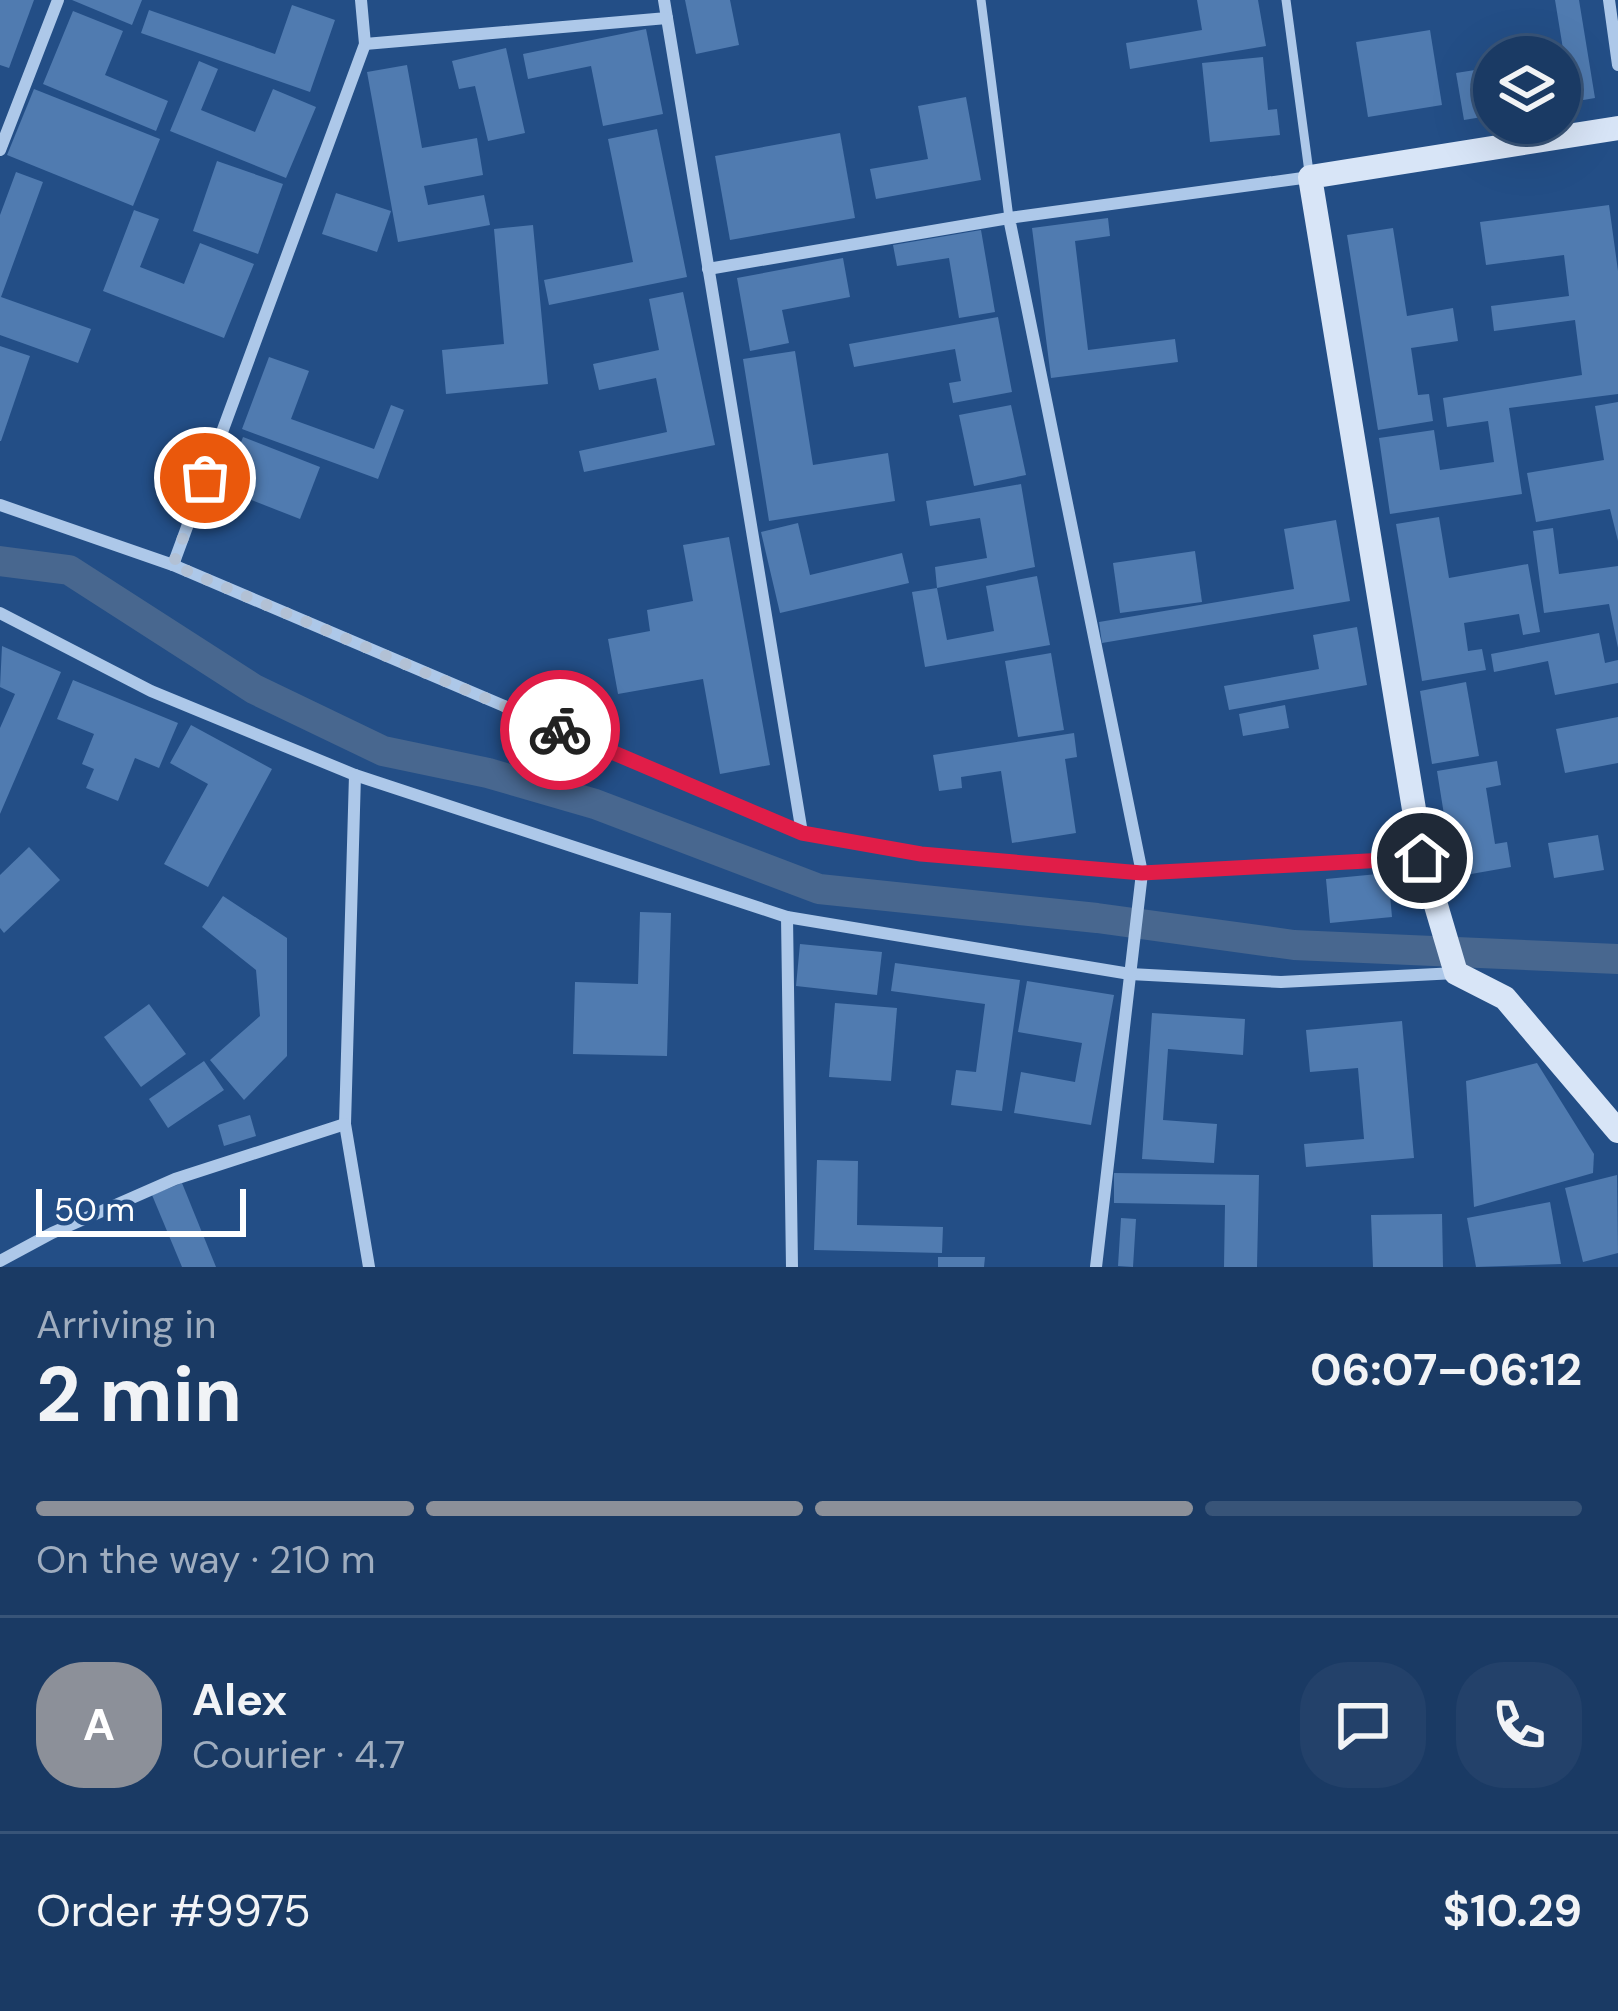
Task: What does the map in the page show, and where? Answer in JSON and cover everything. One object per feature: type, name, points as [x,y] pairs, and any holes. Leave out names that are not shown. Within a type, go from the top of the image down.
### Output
[{"type":"street","points":[[0,149],[58,0]]},
{"type":"street","points":[[173,565],[365,44],[361,0]]},
{"type":"street","points":[[664,0],[802,833]]},
{"type":"street","points":[[1609,0],[1618,65]]},
{"type":"street","points":[[365,44],[667,18]]},
{"type":"street","points":[[709,268],[1009,218],[1618,128]]},
{"type":"street","points":[[1310,177],[1422,858],[1456,973]]},
{"type":"street","points":[[1009,218],[1142,873],[1096,1267]]},
{"type":"street","points":[[0,505],[173,565],[802,833],[921,854],[1142,873],[1422,858]]},
{"type":"street","points":[[0,613],[151,691],[355,775],[787,917],[1130,974],[1281,982],[1456,973],[1504,998],[1618,1131]]},
{"type":"street","points":[[355,775],[345,1124],[369,1267]]},
{"type":"street","points":[[787,917],[792,1267]]},
{"type":"street","points":[[0,1261],[175,1179],[345,1124]]},
{"type":"lane","points":[[980,0],[1009,218]]},
{"type":"lane","points":[[1286,0],[1310,177]]},
{"type":"building","points":[[0,0],[34,0],[9,68],[0,65]]},
{"type":"building","points":[[72,0],[142,0],[132,25]]},
{"type":"building","points":[[685,0],[730,0],[739,45],[696,54]]},
{"type":"building","points":[[1197,0],[1258,0],[1266,46],[1130,69],[1126,43],[1202,30]]},
{"type":"building","points":[[1555,0],[1579,0],[1595,98],[1581,100],[1581,36],[1561,36]]},
{"type":"building","points":[[292,5],[335,20],[310,92],[141,33],[149,10],[275,54]]},
{"type":"building","points":[[73,11],[123,31],[105,75],[168,101],[156,131],[43,84]]},
{"type":"building","points":[[646,29],[663,114],[603,126],[591,66],[528,79],[523,54]]},
{"type":"building","points":[[1430,30],[1442,105],[1368,117],[1356,42]]},
{"type":"building","points":[[506,48],[525,133],[488,141],[475,86],[459,89],[452,61]]},
{"type":"building","points":[[1263,57],[1268,110],[1277,109],[1280,135],[1210,142],[1202,63]]},
{"type":"building","points":[[199,61],[218,69],[201,110],[255,132],[273,89],[316,107],[286,178],[170,131]]},
{"type":"building","points":[[407,65],[422,148],[477,138],[483,175],[424,186],[428,205],[484,195],[490,225],[398,242],[367,72]]},
{"type":"building","points":[[1473,70],[1473,118],[1464,120],[1456,73]]},
{"type":"building","points":[[34,89],[160,139],[133,206],[7,155]]},
{"type":"building","points":[[966,97],[981,180],[876,199],[870,169],[928,159],[918,106]]},
{"type":"building","points":[[657,129],[687,277],[549,305],[544,280],[633,262],[608,139]]},
{"type":"building","points":[[840,133],[855,218],[730,240],[715,156]]},
{"type":"building","points":[[217,161],[283,184],[258,254],[193,231]]},
{"type":"building","points":[[16,172],[43,182],[1,297],[91,329],[78,363],[0,335],[0,215]]},
{"type":"building","points":[[336,193],[391,211],[377,252],[322,234]]},
{"type":"building","points":[[1609,205],[1618,271],[1618,394],[1509,408],[1522,494],[1390,514],[1379,438],[1434,430],[1440,470],[1494,462],[1488,421],[1447,427],[1443,398],[1582,375],[1575,320],[1494,331],[1491,306],[1569,296],[1564,255],[1486,265],[1480,222]]},
{"type":"building","points":[[134,210],[159,219],[140,267],[184,284],[200,243],[254,264],[224,338],[103,291]]},
{"type":"building","points":[[1108,218],[1110,236],[1075,241],[1088,350],[1175,339],[1178,362],[1051,378],[1032,228]]},
{"type":"building","points":[[533,225],[548,384],[446,394],[442,350],[504,344],[494,229]]},
{"type":"building","points":[[1393,228],[1407,316],[1453,308],[1458,341],[1411,348],[1418,395],[1429,394],[1433,421],[1378,430],[1347,235]]},
{"type":"building","points":[[981,230],[995,312],[959,318],[949,258],[897,266],[893,245]]},
{"type":"building","points":[[843,258],[850,297],[782,310],[789,343],[750,351],[737,278]]},
{"type":"building","points":[[683,292],[715,445],[584,472],[579,451],[667,432],[656,378],[599,390],[593,364],[659,350],[649,299]]},
{"type":"building","points":[[998,317],[1012,392],[953,403],[949,383],[961,381],[955,349],[854,367],[849,344]]},
{"type":"building","points":[[0,346],[30,356],[1,441],[0,441]]},
{"type":"building","points":[[795,351],[813,465],[888,453],[895,501],[769,521],[743,359]]},
{"type":"building","points":[[269,357],[309,371],[291,419],[374,449],[391,405],[404,410],[378,479],[242,429]]},
{"type":"building","points":[[1618,402],[1618,541],[1610,509],[1536,522],[1527,473],[1604,460],[1595,406]]},
{"type":"building","points":[[1011,405],[1026,475],[974,486],[959,415]]},
{"type":"building","points":[[243,437],[320,467],[300,519],[223,489]]},
{"type":"building","points":[[1021,484],[1035,567],[937,588],[935,567],[987,558],[980,518],[930,526],[926,501]]},
{"type":"building","points":[[1439,517],[1449,578],[1528,564],[1540,632],[1523,635],[1519,614],[1464,623],[1468,651],[1482,649],[1486,670],[1422,681],[1396,524]]},
{"type":"building","points":[[1336,520],[1350,601],[1102,643],[1099,622],[1294,589],[1284,529]]},
{"type":"building","points":[[798,523],[810,575],[902,553],[909,583],[780,613],[761,532]]},
{"type":"building","points":[[1553,528],[1559,574],[1618,566],[1618,648],[1609,604],[1544,613],[1533,531]]},
{"type":"building","points":[[729,537],[770,765],[720,774],[703,679],[618,694],[608,639],[650,631],[647,610],[693,601],[683,545]]},
{"type":"building","points":[[1195,551],[1202,602],[1120,613],[1113,563]]},
{"type":"building","points":[[1037,576],[1050,645],[925,667],[912,592],[937,588],[947,640],[994,631],[986,586]]},
{"type":"building","points":[[1357,627],[1367,685],[1229,710],[1224,686],[1319,669],[1313,635]]},
{"type":"building","points":[[1599,633],[1605,663],[1618,660],[1618,683],[1555,695],[1548,661],[1494,672],[1491,654]]},
{"type":"building","points":[[2,646],[61,672],[0,814],[0,728],[15,694],[0,687]]},
{"type":"building","points":[[1051,653],[1064,730],[1018,737],[1005,661]]},
{"type":"building","points":[[73,680],[178,723],[159,768],[135,758],[118,801],[86,788],[94,769],[82,764],[94,734],[57,719]]},
{"type":"building","points":[[1466,682],[1479,756],[1432,764],[1420,691]]},
{"type":"building","points":[[1285,705],[1289,728],[1243,736],[1239,714]]},
{"type":"building","points":[[1618,717],[1618,763],[1565,773],[1556,729]]},
{"type":"building","points":[[191,725],[272,769],[208,887],[164,864],[208,784],[170,763]]},
{"type":"building","points":[[1074,733],[1077,757],[1065,759],[1076,833],[1012,843],[1001,771],[961,777],[962,788],[939,791],[933,755]]},
{"type":"building","points":[[1497,761],[1501,785],[1486,788],[1495,844],[1507,842],[1511,867],[1454,877],[1437,771]]},
{"type":"building","points":[[1598,835],[1604,870],[1554,878],[1548,843]]},
{"type":"building","points":[[29,847],[60,880],[4,933],[0,928],[0,875]]},
{"type":"building","points":[[1388,873],[1392,917],[1330,923],[1326,879]]},
{"type":"building","points":[[223,896],[287,938],[287,1056],[244,1100],[210,1060],[260,1016],[256,970],[202,927]]},
{"type":"building","points":[[640,912],[671,913],[667,1056],[573,1054],[575,982],[638,984]]},
{"type":"building","points":[[800,944],[882,952],[877,995],[796,986]]},
{"type":"building","points":[[895,963],[1020,980],[1002,1111],[951,1105],[956,1070],[976,1072],[985,1004],[891,991]]},
{"type":"building","points":[[1027,981],[1114,995],[1091,1125],[1014,1113],[1021,1072],[1075,1082],[1082,1043],[1018,1032]]},
{"type":"building","points":[[835,1003],[897,1008],[891,1081],[829,1077]]},
{"type":"building","points":[[149,1004],[186,1054],[141,1087],[104,1037]]},
{"type":"building","points":[[1152,1013],[1245,1019],[1243,1055],[1168,1049],[1163,1120],[1217,1124],[1214,1163],[1142,1159]]},
{"type":"building","points":[[1402,1021],[1414,1158],[1306,1167],[1304,1144],[1364,1139],[1358,1068],[1310,1072],[1306,1030]]},
{"type":"building","points":[[204,1061],[224,1090],[168,1128],[149,1099]]},
{"type":"building","points":[[1537,1063],[1594,1154],[1593,1173],[1474,1207],[1466,1081]]},
{"type":"building","points":[[250,1115],[256,1136],[224,1146],[218,1125]]},
{"type":"building","points":[[817,1160],[858,1161],[857,1225],[943,1227],[942,1253],[814,1250]]},
{"type":"building","points":[[1114,1173],[1259,1175],[1257,1267],[1224,1267],[1225,1205],[1114,1203]]},
{"type":"building","points":[[1617,1175],[1618,1253],[1583,1262],[1565,1188]]},
{"type":"building","points":[[182,1183],[216,1267],[182,1267],[152,1195]]},
{"type":"building","points":[[1550,1202],[1561,1264],[1476,1267],[1467,1218]]},
{"type":"building","points":[[1442,1214],[1443,1267],[1373,1267],[1371,1215]]},
{"type":"building","points":[[1121,1218],[1136,1219],[1133,1267],[1118,1266]]},
{"type":"building","points":[[938,1257],[985,1257],[984,1267],[938,1267]]},
{"type":"waterway","points":[[0,561],[69,570],[254,689],[383,751],[488,773],[595,804],[819,889],[1097,918],[1294,945],[1618,959]]},
{"type":"way so far","points":[[205,478],[173,565],[560,730]]},
{"type":"route","points":[[560,730],[802,833],[921,854],[1142,873],[1422,858]]}]
